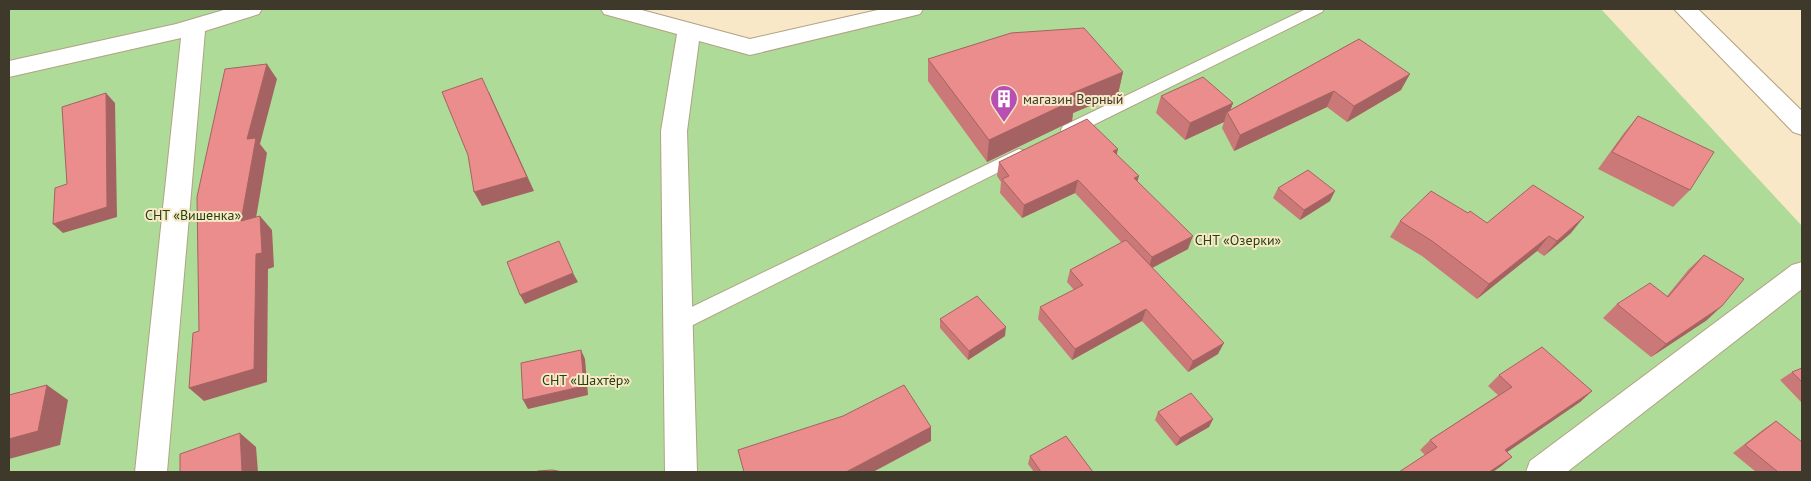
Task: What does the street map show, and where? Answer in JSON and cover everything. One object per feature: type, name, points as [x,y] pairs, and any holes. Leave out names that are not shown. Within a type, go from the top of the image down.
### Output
[{"type":"street","points":[[9,69],[194,26],[251,9]]},
{"type":"street","points":[[612,9],[750,47],[912,9]]},
{"type":"street","points":[[1685,9],[1802,126]]},
{"type":"street","points":[[151,472],[194,26]]},
{"type":"street","points":[[681,472],[674,131],[689,30]]},
{"type":"street","points":[[1542,472],[1802,273]]},
{"type":"lane","points":[[1051,140],[1317,9]]},
{"type":"lane","points":[[678,322],[1033,148]]},
{"type":"green space","name":"СНТ «Озерки»","points":[[9,9],[612,9],[751,47],[912,9],[1601,9],[1802,226],[1802,472],[9,472]]},
{"type":"building","name":"магазин Верный","points":[[1084,28],[1123,72],[1070,94],[1076,99],[989,140],[928,59],[1011,33]]},
{"type":"building","points":[[1359,39],[1410,74],[1354,106],[1334,91],[1240,135],[1227,112]]},
{"type":"building","points":[[267,64],[247,139],[256,138],[241,221],[260,216],[262,253],[256,254],[254,369],[189,388],[193,333],[199,331],[197,197],[225,69]]},
{"type":"building","points":[[1203,77],[1233,103],[1190,123],[1161,96]]},
{"type":"building","points":[[482,78],[527,177],[474,192],[468,155],[442,92]]},
{"type":"building","points":[[106,93],[107,207],[53,224],[55,188],[67,184],[62,107]]},
{"type":"building","points":[[1638,116],[1714,152],[1690,190],[1612,152]]},
{"type":"building","points":[[1087,119],[1118,149],[1113,151],[1139,176],[1134,178],[1193,236],[1152,257],[1078,180],[1024,205],[1002,179],[1009,176],[999,162]]},
{"type":"building","points":[[1308,170],[1335,191],[1304,210],[1278,188]]},
{"type":"building","points":[[1533,185],[1584,217],[1557,241],[1549,236],[1489,284],[1432,241],[1400,221],[1431,191],[1468,213],[1470,211],[1487,223]]},
{"type":"building","points":[[1126,240],[1224,343],[1193,361],[1146,309],[1075,349],[1040,307],[1083,285],[1070,270]]},
{"type":"building","points":[[559,241],[573,273],[520,295],[507,262]]},
{"type":"building","points":[[1704,255],[1744,279],[1722,306],[1666,344],[1617,304],[1650,283],[1668,297]]},
{"type":"building","points":[[977,296],[1006,327],[969,351],[940,319]]},
{"type":"building","points":[[1542,347],[1592,391],[1505,450],[1512,457],[1489,472],[1399,472],[1437,447],[1430,440],[1512,387],[1499,375]]},
{"type":"building","points":[[581,350],[584,386],[523,400],[521,363]]},
{"type":"building","points":[[1802,368],[1802,382],[1792,372]]},
{"type":"building","points":[[47,385],[38,431],[9,439],[9,395]]},
{"type":"building","points":[[904,385],[931,427],[846,472],[744,472],[738,450],[843,416]]},
{"type":"building","points":[[1191,393],[1213,419],[1180,438],[1158,412]]},
{"type":"building","points":[[1776,421],[1802,442],[1802,472],[1778,472],[1745,445]]},
{"type":"building","points":[[240,433],[242,472],[180,472],[180,454]]},
{"type":"building","points":[[1066,436],[1093,472],[1041,472],[1030,456]]},
{"type":"building","points":[[552,470],[563,472],[536,472],[538,471]]},
{"type":"place","name":"магазин Верный","points":[[1004,123]]},
{"type":"park label","name":"СНТ «Вишенка»","points":[[193,215]]},
{"type":"park label","name":"СНТ «Шахтёр»","points":[[586,380]]}]
